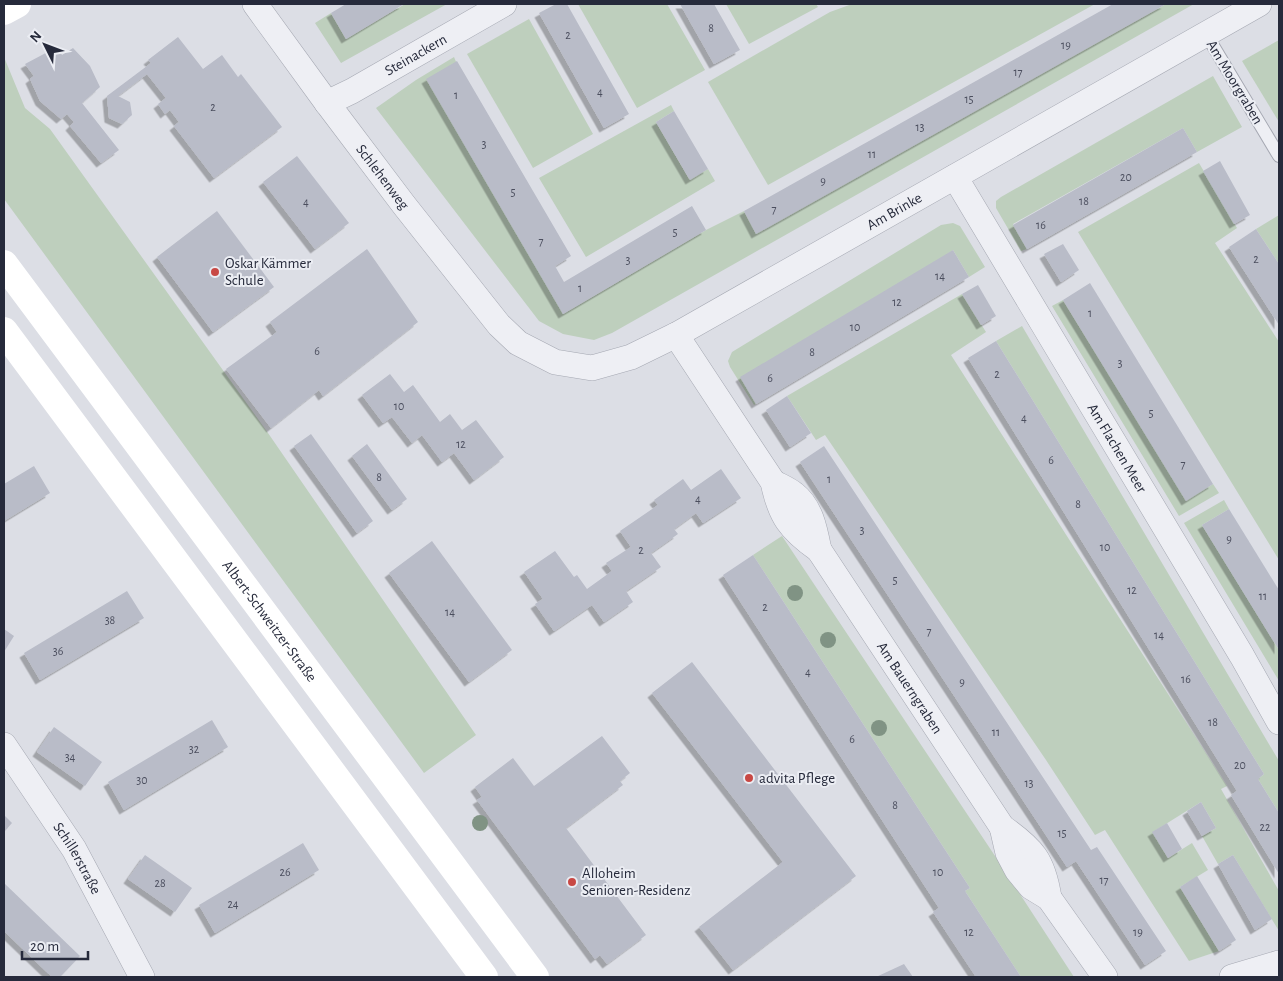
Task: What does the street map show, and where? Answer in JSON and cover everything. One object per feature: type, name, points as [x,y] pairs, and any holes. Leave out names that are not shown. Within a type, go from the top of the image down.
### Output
[{"type":"street","points":[[4,12],[17,4]]},
{"type":"street","name":"Schlehenweg","points":[[255,4],[404,205],[499,325],[518,343]]},
{"type":"street","name":"Steinackern","points":[[327,103],[352,91],[504,4]]},
{"type":"street","name":"Am Brinke","points":[[518,343],[555,362],[592,368],[631,357],[676,335],[1259,4]]},
{"type":"street","name":"Am Flachen Meer","points":[[955,177],[1242,656],[1279,722]]},
{"type":"street","name":"Albert-Schweitzer-Straße","points":[[4,264],[535,977]]},
{"type":"street","points":[[4,331],[484,977]]},
{"type":"street","name":"Am Bauerngraben","points":[[676,335],[774,482],[794,494],[811,515],[818,550],[1002,827],[1023,842],[1037,857],[1046,877],[1049,898],[1105,977]]},
{"type":"street","name":"Schillerstraße","points":[[4,745],[74,849],[142,977]]},
{"type":"street","points":[[1232,977],[1279,963]]},
{"type":"lane","name":"Am Moorgraben","points":[[1206,34],[1279,156]]},
{"type":"green space","points":[[405,4],[447,4],[341,63],[315,23],[331,13],[346,39]]},
{"type":"green space","points":[[578,4],[667,4],[705,70],[637,108]]},
{"type":"green space","points":[[726,4],[816,4],[818,7],[749,44]]},
{"type":"green space","points":[[852,4],[1095,4],[768,185],[708,82],[830,12]]},
{"type":"green space","points":[[1166,4],[1194,4],[612,333],[594,340],[563,334],[539,321],[376,108],[416,80],[454,57],[563,314],[706,230],[744,211],[756,233]]},
{"type":"green space","points":[[529,19],[593,134],[533,168],[467,54]]},
{"type":"green space","points":[[1279,40],[1279,122],[1242,61]]},
{"type":"green space","points":[[4,57],[25,108],[50,129],[268,433],[476,735],[424,773],[4,199]]},
{"type":"green space","points":[[1213,76],[1242,127],[1197,152],[1183,128],[1013,224],[1027,249],[1021,251],[996,208],[996,201]]},
{"type":"green space","points":[[671,105],[674,111],[656,122],[689,179],[708,169],[715,181],[586,257],[539,178]]},
{"type":"green space","points":[[1199,163],[1237,228],[1215,243],[1279,342],[1279,560],[1078,232]]},
{"type":"green space","points":[[1279,215],[1279,264],[1256,229]]},
{"type":"green space","points":[[953,223],[960,226],[985,267],[969,277],[953,250],[754,405],[730,367],[728,361],[732,352],[941,225]]},
{"type":"green space","points":[[962,294],[986,332],[951,355],[1227,786],[1221,789],[1279,891],[1279,931],[1233,855],[1218,864],[1202,836],[1216,828],[1201,802],[1153,832],[1168,858],[1192,843],[1208,870],[1180,887],[1219,951],[1189,961],[1105,830],[1095,835],[825,435],[816,440],[787,396]]},
{"type":"green space","points":[[1063,300],[1186,500],[1213,484],[1219,493],[1179,516],[1052,306]]},
{"type":"green space","points":[[1022,326],[1279,761],[1279,813],[1258,779],[1264,774],[996,341]]},
{"type":"green space","points":[[1224,500],[1229,509],[1202,525],[1279,650],[1279,681],[1184,523]]},
{"type":"green space","points":[[782,536],[1074,977],[1021,977],[965,891],[970,888],[753,555]]},
{"type":"building","points":[[346,4],[404,4],[346,39],[331,13]]},
{"type":"building","points":[[556,4],[567,4],[629,114],[604,128],[539,13]]},
{"type":"building","points":[[680,4],[714,4],[740,50],[714,64]]},
{"type":"building","points":[[1113,4],[1166,4],[756,234],[744,211]]},
{"type":"building","points":[[178,37],[203,69],[222,55],[238,77],[241,74],[282,127],[214,178],[174,126],[179,122],[170,110],[165,114],[158,104],[166,98],[147,74],[118,96],[130,102],[132,115],[122,124],[109,118],[107,96],[151,63],[148,60]]},
{"type":"building","points":[[57,47],[62,55],[73,48],[90,66],[100,87],[82,103],[119,150],[101,163],[70,126],[74,122],[67,114],[61,119],[40,101],[30,79],[34,76],[25,64]]},
{"type":"building","points":[[457,61],[571,256],[555,266],[564,282],[692,206],[706,230],[563,314],[426,79]]},
{"type":"building","points":[[674,111],[708,169],[690,180],[656,122]]},
{"type":"building","points":[[1183,128],[1197,152],[1027,249],[1013,225]]},
{"type":"building","points":[[297,156],[349,223],[315,249],[263,182]]},
{"type":"building","points":[[1220,161],[1250,215],[1234,224],[1203,171]]},
{"type":"building","name":"Oskar Kämmer Schule","points":[[217,211],[274,287],[213,332],[157,257]]},
{"type":"building","points":[[1256,229],[1279,264],[1279,325],[1229,247]]},
{"type":"building","points":[[1063,244],[1079,270],[1061,282],[1044,254]]},
{"type":"building","points":[[367,249],[418,322],[323,396],[319,390],[271,428],[226,369],[277,332],[270,322]]},
{"type":"building","points":[[953,250],[969,277],[756,404],[740,377]]},
{"type":"building","points":[[1090,283],[1213,484],[1186,501],[1063,300]]},
{"type":"building","points":[[978,285],[996,316],[981,325],[962,294]]},
{"type":"building","points":[[996,341],[1264,774],[1258,779],[1279,813],[1279,874],[1231,795],[1237,791],[968,358]]},
{"type":"building","points":[[390,374],[404,392],[413,385],[440,422],[450,414],[462,430],[476,420],[504,457],[474,480],[454,453],[442,462],[422,435],[412,443],[392,417],[383,423],[362,395]]},
{"type":"building","points":[[787,396],[811,433],[790,447],[766,410]]},
{"type":"building","points":[[311,434],[373,521],[357,533],[294,446]]},
{"type":"building","points":[[367,444],[407,499],[392,510],[352,456]]},
{"type":"building","points":[[824,446],[1091,850],[1097,847],[1166,951],[1145,965],[1076,861],[1067,867],[800,462]]},
{"type":"building","points":[[34,466],[50,493],[4,521],[4,484]]},
{"type":"building","points":[[721,469],[741,498],[703,523],[696,513],[674,529],[678,534],[651,553],[661,567],[626,591],[633,602],[604,622],[592,605],[554,631],[535,604],[543,599],[524,572],[555,551],[574,577],[577,575],[587,589],[612,571],[606,563],[631,547],[620,531],[658,505],[654,500],[683,479],[691,490]]},
{"type":"building","points":[[1229,509],[1279,590],[1279,650],[1202,525]]},
{"type":"building","points":[[432,541],[512,650],[469,682],[389,573]]},
{"type":"building","points":[[753,555],[970,888],[965,891],[1021,977],[976,977],[933,912],[939,908],[723,575]]},
{"type":"building","points":[[127,591],[144,618],[40,680],[24,653]]},
{"type":"building","points":[[4,629],[14,636],[4,652]]},
{"type":"building","name":"advita Pflege","points":[[692,662],[856,876],[733,970],[699,927],[783,862],[652,693]]},
{"type":"building","points":[[212,720],[228,747],[124,810],[108,782]]},
{"type":"building","points":[[54,727],[102,762],[85,786],[37,752]]},
{"type":"building","name":"Alloheim Senioren-Residenz","points":[[602,736],[630,773],[620,781],[623,785],[566,828],[646,935],[607,964],[600,955],[595,959],[477,800],[482,797],[475,787],[513,758],[534,786]]},
{"type":"building","points":[[1201,802],[1216,828],[1202,836],[1187,811]]},
{"type":"building","points":[[4,815],[12,823],[4,832]]},
{"type":"building","points":[[1167,823],[1182,849],[1168,858],[1152,832]]},
{"type":"building","points":[[303,843],[319,870],[215,933],[199,905]]},
{"type":"building","points":[[145,855],[192,888],[175,912],[128,879]]},
{"type":"building","points":[[1233,855],[1272,919],[1255,930],[1218,864]]},
{"type":"building","points":[[1197,876],[1236,940],[1219,951],[1180,887]]},
{"type":"building","points":[[4,883],[80,956],[60,977],[52,977],[4,931]]},
{"type":"building","points":[[904,964],[913,977],[876,977]]},
{"type":"place","name":"Oskar Kämmer Schule","points":[[215,272]]},
{"type":"place","name":"advita Pflege","points":[[749,778]]},
{"type":"place","name":"Alloheim Senioren-Residenz","points":[[572,882]]}]
